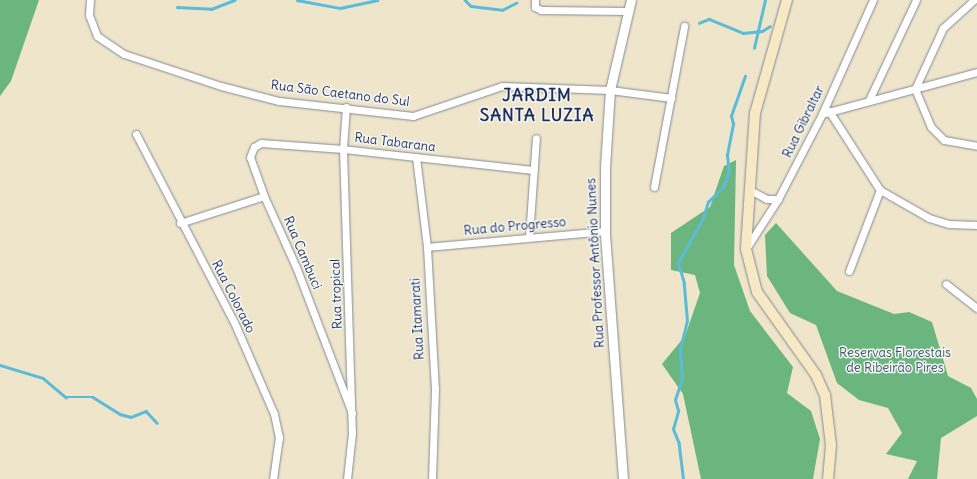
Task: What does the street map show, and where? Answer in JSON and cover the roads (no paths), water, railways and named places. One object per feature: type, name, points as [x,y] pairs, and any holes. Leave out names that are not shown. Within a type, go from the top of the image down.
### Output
[{"type":"main road","points":[[787,0],[755,113],[748,190],[746,249],[757,292],[816,375],[825,395],[831,445],[828,479]]},
{"type":"street","name":"Rua São Caetano do Sul","points":[[90,0],[89,15],[98,36],[124,54],[252,94],[413,116],[502,86],[610,90],[671,98]]},
{"type":"street","name":"Rua Professor Antônio Nunes","points":[[623,479],[605,232],[610,90],[627,11],[631,0]]},
{"type":"street","name":"Rua Gibraltar","points":[[746,249],[778,199],[826,113],[873,0]]},
{"type":"street","points":[[869,100],[916,0]]},
{"type":"street","points":[[974,0],[943,28],[914,90],[921,111],[944,140],[977,146]]},
{"type":"street","points":[[535,4],[627,11]]},
{"type":"street","points":[[654,187],[684,26]]},
{"type":"street","points":[[977,72],[914,90],[869,100],[826,113],[880,190],[929,218],[949,224],[977,225]]},
{"type":"street","name":"Rua tropical","points":[[346,107],[343,149],[352,413],[347,479]]},
{"type":"street","name":"Rua Colorado","points":[[136,134],[180,223],[234,322],[274,414],[279,437],[272,479]]},
{"type":"street","points":[[529,237],[536,138]]},
{"type":"street","name":"Rua Tabarana","points":[[254,147],[261,144],[343,149],[534,170]]},
{"type":"street","name":"Rua Cambuci","points":[[254,147],[250,157],[264,196],[296,267],[352,413]]},
{"type":"street","name":"Rua Itamarati","points":[[416,158],[427,248],[435,419],[432,479]]},
{"type":"street","points":[[748,190],[767,199],[778,199]]},
{"type":"street","points":[[849,271],[880,190]]},
{"type":"street","points":[[180,223],[264,196]]},
{"type":"street","name":"Rua do Progresso","points":[[427,248],[529,237],[605,232]]},
{"type":"street","points":[[946,284],[977,308]]},
{"type":"waterway","points":[[177,7],[211,9],[234,0]]},
{"type":"waterway","points":[[297,0],[340,8],[377,0]]},
{"type":"waterway","points":[[465,0],[471,6],[502,10],[516,3]]},
{"type":"waterway","points":[[754,48],[765,0]]},
{"type":"waterway","points":[[699,23],[709,19],[743,33],[762,31],[770,26]]},
{"type":"waterway","points":[[683,479],[679,444],[673,429],[678,411],[675,400],[682,379],[680,349],[687,321],[684,283],[678,263],[703,218],[708,202],[723,187],[729,172],[727,155],[733,124],[731,116],[745,76]]},
{"type":"waterway","points":[[0,365],[43,378],[66,397],[93,397],[120,414],[131,417],[146,411],[157,423]]},
{"type":"district","name":"JARDIM SANTA LUZIA","points":[[537,106]]},
{"type":"park label","name":"Reservas Florestais de Ribeirão Pires","points":[[895,362]]}]
